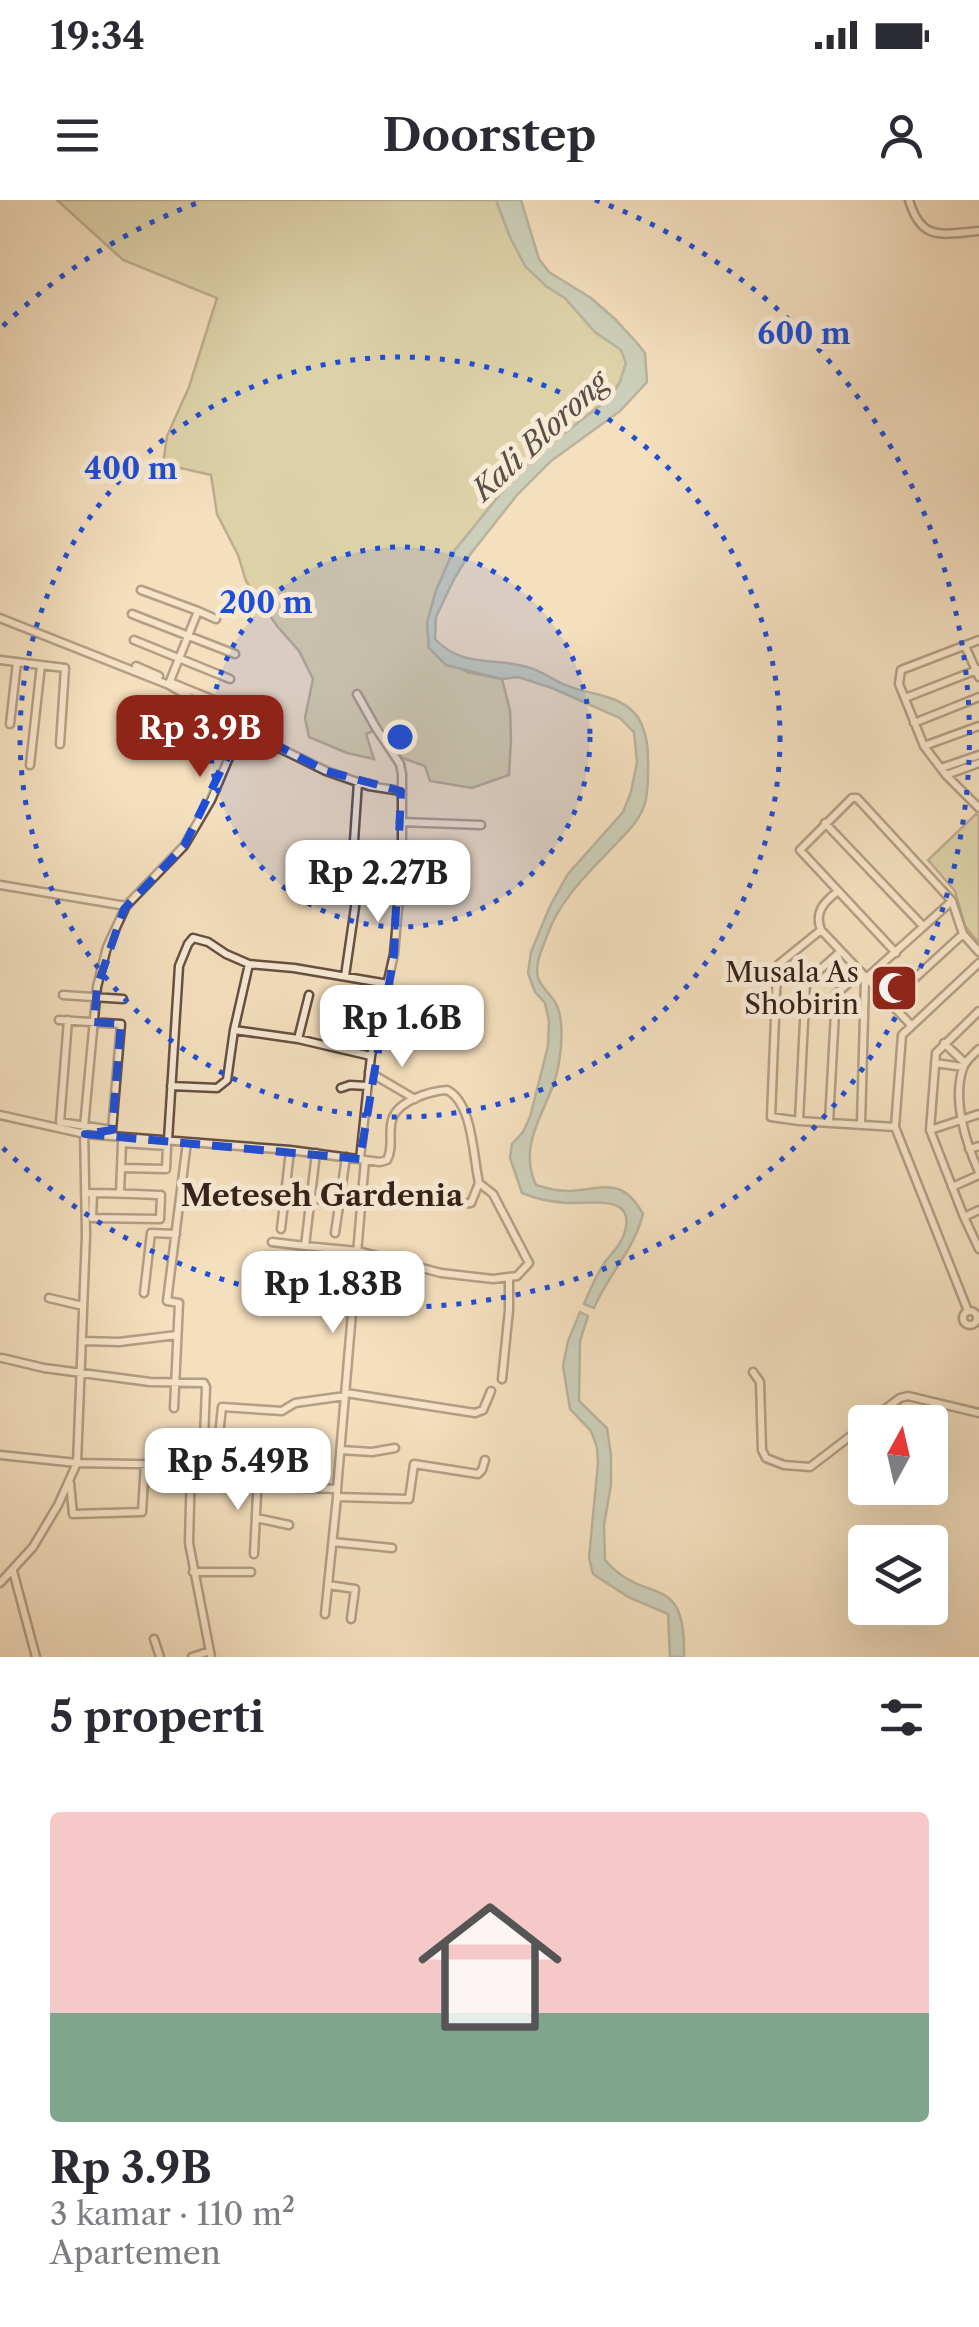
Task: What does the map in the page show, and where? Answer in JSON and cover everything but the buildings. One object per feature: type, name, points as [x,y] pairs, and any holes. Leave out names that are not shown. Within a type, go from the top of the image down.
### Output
[{"type":"street","points":[[908,200],[916,220],[925,229],[941,233],[979,230]]},
{"type":"street","points":[[141,590],[216,619]]},
{"type":"street","points":[[170,682],[198,612]]},
{"type":"street","points":[[132,614],[235,654]]},
{"type":"street","points":[[0,618],[169,685],[326,771],[401,791]]},
{"type":"street","points":[[134,640],[230,679]]},
{"type":"street","points":[[978,804],[924,746],[899,684],[901,670],[979,640]]},
{"type":"street","points":[[905,698],[978,672],[966,646]]},
{"type":"street","points":[[0,660],[65,668],[60,744]]},
{"type":"street","points":[[10,724],[18,662]]},
{"type":"street","points":[[30,765],[41,665]]},
{"type":"street","points":[[136,666],[224,704],[224,717]]},
{"type":"street","points":[[324,1614],[334,1542],[358,1251],[367,1086],[394,954],[400,891],[400,764],[357,694]]},
{"type":"street","points":[[914,723],[979,698]]},
{"type":"street","points":[[924,746],[979,726]]},
{"type":"street","points":[[89,1193],[160,1194],[160,1219],[92,1218],[89,1193],[85,1130],[96,998],[108,948],[126,906],[184,846],[210,800],[242,728]]},
{"type":"street","points":[[944,771],[979,754]]},
{"type":"street","points":[[944,771],[979,763]]},
{"type":"street","points":[[345,976],[357,869],[354,840],[358,782]]},
{"type":"street","points":[[896,953],[800,850],[850,798],[857,798],[952,901],[963,934],[979,952]]},
{"type":"street","points":[[401,822],[481,825]]},
{"type":"street","points":[[825,823],[923,926]]},
{"type":"street","points":[[0,885],[126,906]]},
{"type":"street","points":[[838,891],[821,908],[817,919],[821,930],[911,1025]]},
{"type":"street","points":[[829,1122],[837,993],[896,953],[952,901]]},
{"type":"street","points":[[821,930],[779,964],[770,1114],[799,1121],[895,1127]]},
{"type":"street","points":[[889,1002],[963,934]]},
{"type":"street","points":[[168,1140],[179,966],[193,938],[249,964],[388,984]]},
{"type":"street","points":[[799,1121],[806,982],[840,952]]},
{"type":"street","points":[[968,1311],[895,1127],[901,1036],[979,963]]},
{"type":"street","points":[[171,1086],[217,1088],[227,1080],[249,964]]},
{"type":"street","points":[[861,1124],[863,976]]},
{"type":"street","points":[[63,995],[122,999]]},
{"type":"street","points":[[298,1039],[309,995]]},
{"type":"street","points":[[774,1006],[834,1010]]},
{"type":"street","points":[[979,1011],[936,1053],[930,1130],[979,1249]]},
{"type":"street","points":[[63,1020],[94,1022],[121,1024],[112,1130],[85,1130],[60,1122],[63,1020]]},
{"type":"street","points":[[234,1030],[298,1039],[372,1056]]},
{"type":"street","points":[[944,1043],[964,1065]]},
{"type":"street","points":[[952,1186],[979,1174],[961,1120],[964,1065],[979,1049]]},
{"type":"street","points":[[935,1063],[964,1065]]},
{"type":"street","points":[[369,1072],[415,1099]]},
{"type":"street","points":[[341,1088],[350,1084],[367,1086]]},
{"type":"street","points":[[0,1115],[85,1130],[316,1152],[380,1162],[388,1160],[391,1153],[392,1118],[398,1109],[415,1099],[446,1090],[459,1099],[476,1156],[479,1182],[471,1203],[455,1204]]},
{"type":"street","points":[[930,1130],[979,1114]]},
{"type":"street","points":[[174,1408],[179,1303],[167,1300],[187,1142]]},
{"type":"street","points":[[120,1193],[121,1168],[122,1143],[167,1146],[166,1169],[121,1168]]},
{"type":"street","points":[[969,1149],[979,1146]]},
{"type":"street","points":[[281,1229],[290,1150]]},
{"type":"street","points":[[306,1246],[316,1152]]},
{"type":"street","points":[[336,1233],[346,1157]]},
{"type":"street","points":[[272,1242],[358,1251],[441,1273],[493,1279],[516,1276],[529,1263],[493,1194],[479,1182]]},
{"type":"street","points":[[0,1583],[33,1547],[58,1505],[76,1463],[89,1193]]},
{"type":"street","points":[[285,1196],[341,1202]]},
{"type":"street","points":[[964,1217],[979,1210]]},
{"type":"street","points":[[144,1293],[151,1233],[176,1234]]},
{"type":"street","points":[[502,1379],[509,1278]]},
{"type":"street","points":[[49,1298],[83,1306]]},
{"type":"street","points":[[968,1311],[978,1314],[977,1321],[968,1325],[963,1320],[968,1311]]},
{"type":"street","points":[[82,1341],[177,1336]]},
{"type":"street","points":[[2,1358],[82,1373],[176,1384],[204,1383],[203,1464]]},
{"type":"street","points":[[753,1372],[760,1382],[762,1450],[766,1458],[798,1468],[810,1467],[848,1438]]},
{"type":"street","points":[[216,1464],[222,1407],[282,1411],[295,1402],[346,1395],[475,1413],[484,1410],[491,1391]]},
{"type":"street","points":[[891,1405],[908,1396],[946,1405]]},
{"type":"street","points":[[948,1406],[979,1413]]},
{"type":"street","points":[[340,1450],[372,1452],[394,1448]]},
{"type":"street","points":[[0,1455],[76,1463],[247,1466],[277,1487],[409,1500],[414,1464],[478,1474],[485,1460]]},
{"type":"street","points":[[70,1478],[73,1514],[142,1512],[144,1464]]},
{"type":"street","points":[[191,1464],[189,1543],[211,1654],[192,1657]]},
{"type":"street","points":[[254,1554],[258,1474]]},
{"type":"street","points":[[256,1518],[289,1524]]},
{"type":"street","points":[[334,1542],[392,1548]]},
{"type":"street","points":[[13,1571],[36,1657]]},
{"type":"street","points":[[193,1572],[251,1572]]},
{"type":"street","points":[[328,1585],[355,1590],[351,1618]]},
{"type":"street","points":[[154,1638],[160,1657]]},
{"type":"highlighted area","points":[[242,727],[326,771],[401,791],[394,954],[360,1159],[85,1134],[112,1130],[121,1024],[94,1022],[97,987],[124,909],[184,846]]},
{"type":"shaded area","points":[[57,200],[496,200],[510,237],[546,286],[565,298],[595,332],[622,350],[626,363],[610,398],[534,457],[452,554],[427,623],[429,648],[467,672],[502,679],[510,710],[509,775],[472,788],[430,781],[425,766],[402,758],[380,728],[366,734],[374,759],[309,737],[305,718],[313,679],[299,651],[246,581],[217,514],[211,475],[163,464],[167,436],[189,387],[217,298],[123,260]]},
{"type":"shaded area","points":[[976,814],[979,943],[965,926],[955,891],[928,860]]},
{"type":"water","points":[[496,200],[521,200],[539,259],[549,272],[591,298],[645,353],[647,382],[620,411],[551,461],[517,495],[465,561],[436,617],[435,639],[445,648],[467,658],[532,668],[571,687],[621,703],[637,716],[646,737],[648,783],[642,812],[567,898],[553,921],[537,966],[539,980],[558,1008],[562,1031],[555,1078],[532,1137],[531,1168],[536,1185],[565,1191],[619,1189],[643,1214],[634,1239],[594,1308],[584,1304],[599,1272],[623,1237],[625,1213],[611,1204],[555,1202],[522,1193],[510,1158],[512,1144],[530,1117],[548,1046],[545,1003],[535,992],[528,973],[531,952],[568,874],[623,812],[637,762],[634,732],[620,718],[552,688],[518,677],[502,679],[446,665],[429,648],[427,623],[452,554],[534,457],[610,398],[626,363],[621,350],[595,332],[565,298],[525,266]]},
{"type":"water","points":[[580,1312],[588,1316],[580,1341],[579,1401],[607,1428],[611,1455],[605,1560],[620,1574],[671,1600],[683,1629],[684,1657],[670,1657],[668,1614],[628,1597],[593,1574],[589,1558],[597,1447],[591,1431],[570,1409],[563,1366]]},
{"type":"place","name":"Musala As Shobirin","points":[[894,988]]},
{"type":"district","name":"Meteseh Gardenia","points":[[322,1195]]},
{"type":"water label","name":"Kali Blorong","points":[[540,436]]}]
